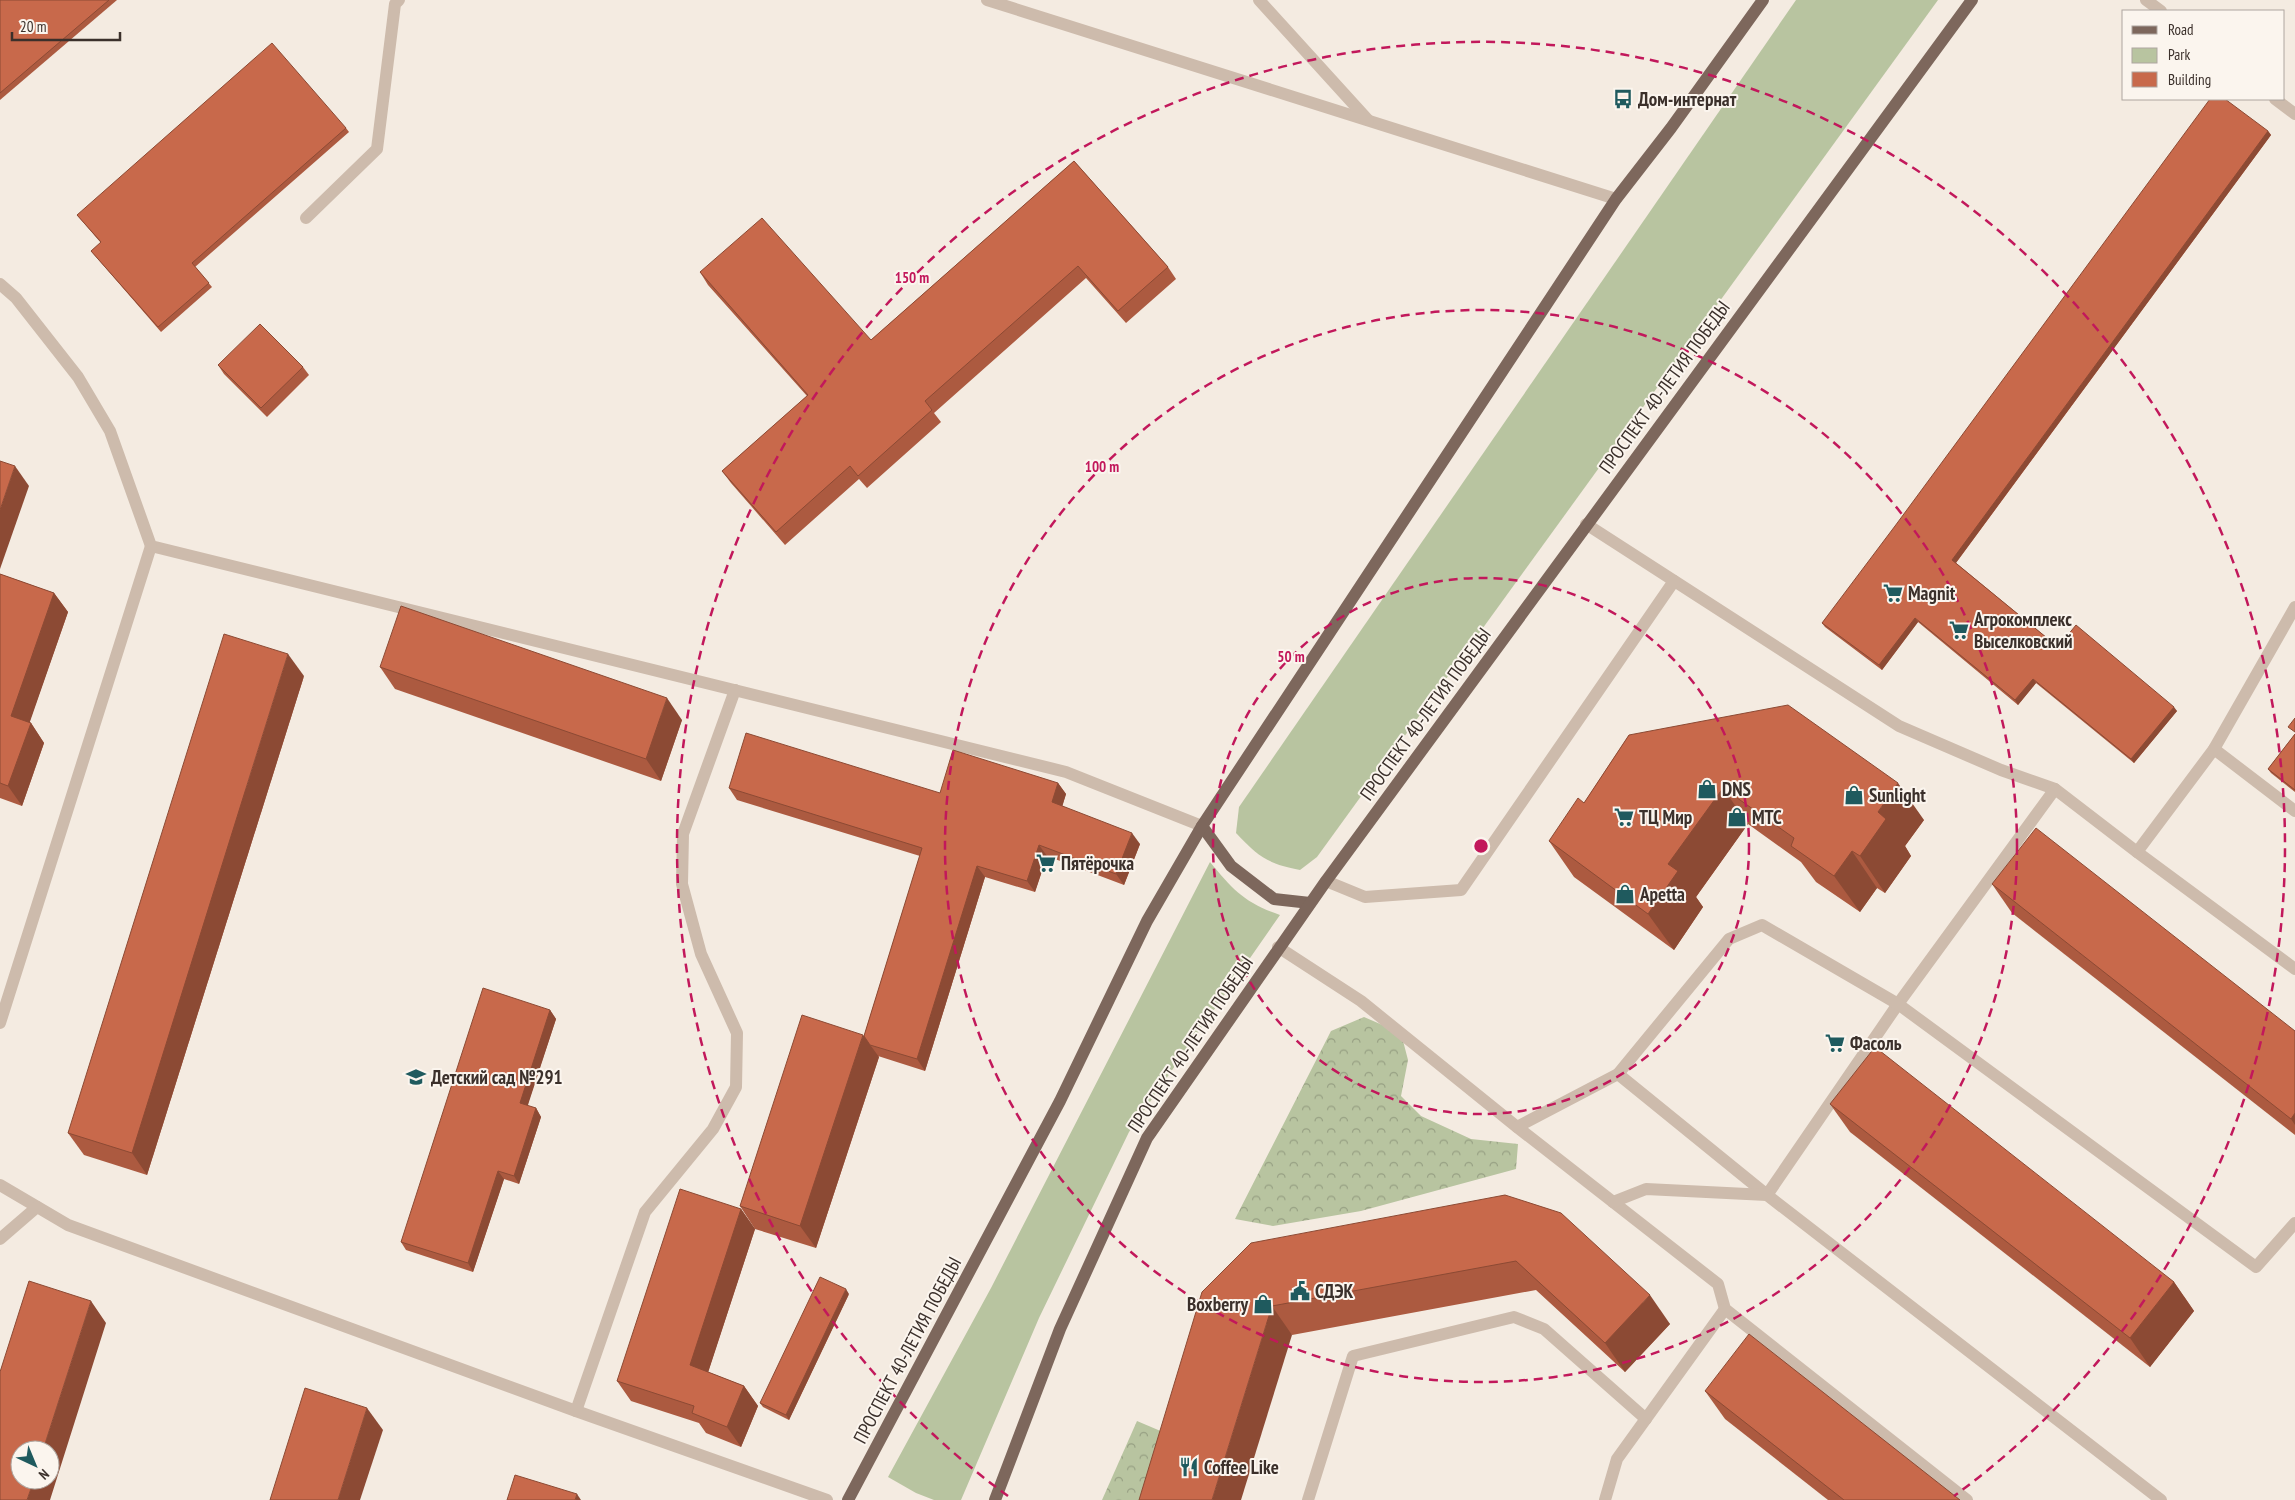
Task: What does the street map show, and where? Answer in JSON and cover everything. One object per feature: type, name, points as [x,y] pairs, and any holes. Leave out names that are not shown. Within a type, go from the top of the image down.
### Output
[{"type":"main road","name":"ПРОСПЕКТ 40-ЛЕТИЯ ПОБЕДЫ","points":[[848,1500],[1060,1102],[1147,921],[1202,826],[1616,199],[1671,128],[1763,0]]},
{"type":"main road","name":"ПРОСПЕКТ 40-ЛЕТИЯ ПОБЕДЫ","points":[[995,1500],[1060,1329],[1147,1138],[1278,947],[1586,524],[1972,0]]},
{"type":"main road","points":[[1202,826],[1231,866],[1274,899],[1310,903]]},
{"type":"street","points":[[306,218],[377,149],[395,4],[399,0]]},
{"type":"street","points":[[988,0],[1616,199]]},
{"type":"street","points":[[1259,0],[1368,120]]},
{"type":"street","points":[[2146,0],[2160,10]]},
{"type":"street","points":[[2277,100],[2295,114]]},
{"type":"street","points":[[0,284],[16,298],[73,370],[110,431],[151,546],[0,1023]]},
{"type":"street","points":[[1586,524],[1899,726],[2001,770],[2056,789],[2137,852],[2295,969]]},
{"type":"street","points":[[151,546],[1066,772],[1202,826]]},
{"type":"street","points":[[1326,881],[1365,897],[1461,890],[1674,581]]},
{"type":"street","points":[[2137,852],[2214,750],[2295,607]]},
{"type":"street","points":[[576,1411],[645,1212],[713,1129],[736,1087],[738,1033],[701,954],[682,884],[683,834],[735,690]]},
{"type":"street","points":[[2214,750],[2295,811]]},
{"type":"street","points":[[1767,1195],[1898,1004],[2056,789]]},
{"type":"street","points":[[1517,1127],[1618,1074],[1729,939],[1762,925],[1898,1004],[2256,1267],[2295,1223]]},
{"type":"street","points":[[1278,947],[1361,1001],[1517,1127],[1718,1284],[1725,1309],[1967,1500]]},
{"type":"street","points":[[1618,1074],[1767,1195],[2161,1500]]},
{"type":"street","points":[[0,1185],[68,1226],[576,1411],[827,1500]]},
{"type":"street","points":[[1613,1202],[1646,1189],[1767,1195]]},
{"type":"street","points":[[0,1239],[37,1207]]},
{"type":"street","points":[[1605,1500],[1617,1458],[1725,1309]]},
{"type":"street","points":[[1308,1500],[1353,1356],[1514,1317],[1544,1329],[1646,1418]]},
{"type":"green space","points":[[1796,0],[1938,0],[1317,857],[1300,870],[1279,865],[1264,858],[1236,833],[1239,807]]},
{"type":"green space","points":[[1210,862],[1240,894],[1258,906],[1280,915],[1129,1132],[1039,1318],[961,1500],[934,1500],[916,1493],[888,1477],[991,1288]]},
{"type":"green space","points":[[1364,1017],[1401,1033],[1408,1060],[1401,1096],[1421,1116],[1471,1139],[1518,1144],[1516,1169],[1361,1211],[1273,1226],[1235,1219],[1331,1031]]},
{"type":"green space","points":[[1137,1421],[1170,1435],[1156,1500],[1102,1500]]},
{"type":"building","points":[[0,0],[109,0],[0,93]]},
{"type":"building","points":[[272,43],[346,128],[192,263],[209,283],[158,327],[91,251],[101,242],[77,215]]},
{"type":"building","points":[[2209,100],[2226,100],[2268,131],[1952,560],[2058,647],[2076,625],[2174,707],[2131,759],[2033,679],[2015,700],[1915,618],[1879,665],[1822,623]]},
{"type":"building","points":[[1074,161],[1168,267],[1118,311],[1078,266],[925,401],[932,410],[858,476],[850,466],[776,532],[722,471],[808,395],[700,272],[762,218],[871,340]]},
{"type":"building","points":[[260,324],[303,367],[261,408],[218,365]]},
{"type":"building","points":[[0,461],[15,466],[0,510]]},
{"type":"building","points":[[0,574],[54,593],[11,716],[31,723],[8,786],[0,783]]},
{"type":"building","points":[[401,606],[667,698],[646,759],[380,667]]},
{"type":"building","points":[[224,634],[288,654],[132,1153],[68,1133]]},
{"type":"building","points":[[1788,705],[1898,783],[1878,812],[1886,819],[1860,856],[1852,851],[1834,876],[1791,846],[1794,838],[1723,788],[1668,864],[1678,871],[1648,914],[1549,841],[1578,798],[1584,803],[1629,735]]},
{"type":"building","points":[[2295,718],[2295,732],[2288,727]]},
{"type":"building","points":[[746,733],[940,793],[953,750],[1058,783],[1052,802],[1132,833],[1116,874],[1039,845],[1027,881],[977,866],[917,1059],[870,1045],[864,1036],[922,848],[729,788]]},
{"type":"building","points":[[2295,734],[2295,790],[2268,769]]},
{"type":"building","points":[[2036,828],[2295,1031],[2295,1113],[2291,1119],[1992,884]]},
{"type":"building","points":[[483,988],[550,1010],[520,1103],[536,1108],[514,1176],[498,1171],[468,1263],[401,1242]]},
{"type":"building","points":[[802,1015],[863,1035],[800,1226],[740,1206]]},
{"type":"building","points":[[1875,1047],[2174,1282],[2130,1338],[1830,1104]]},
{"type":"building","points":[[680,1189],[741,1209],[690,1365],[744,1386],[727,1427],[692,1413],[694,1406],[617,1381]]},
{"type":"building","points":[[1505,1195],[1561,1213],[1650,1295],[1605,1343],[1516,1261],[1272,1306],[1212,1500],[1139,1500],[1202,1292],[1251,1243]]},
{"type":"building","points":[[820,1277],[846,1289],[786,1415],[760,1403]]},
{"type":"building","points":[[29,1281],[91,1301],[46,1440],[10,1440],[10,1490],[30,1490],[27,1500],[0,1500],[0,1372]]},
{"type":"building","points":[[1749,1334],[1960,1500],[1844,1500],[1705,1391]]},
{"type":"building","points":[[305,1388],[367,1408],[338,1500],[270,1500]]},
{"type":"building","points":[[515,1475],[577,1494],[575,1500],[507,1500]]},
{"type":"place","name":"Дом-интернат","points":[[1623,99]]},
{"type":"place","name":"Magnit","points":[[1893,593]]},
{"type":"place","name":"Агрокомплекс Выселковский","points":[[1959,630]]},
{"type":"place","name":"DNS","points":[[1707,789]]},
{"type":"place","name":"Sunlight","points":[[1854,795]]},
{"type":"place","name":"ТЦ Мир","points":[[1624,817]]},
{"type":"place","name":"МТС","points":[[1737,817]]},
{"type":"place","name":"Пятёрочка","points":[[1046,863]]},
{"type":"place","name":"Apetta","points":[[1625,894]]},
{"type":"place","name":"Фасоль","points":[[1835,1043]]},
{"type":"place","name":"Детский сад №291","points":[[416,1077]]},
{"type":"place","name":"СДЭК","points":[[1300,1291]]},
{"type":"place","name":"Boxberry","points":[[1263,1304]]},
{"type":"place","name":"Coffee Like","points":[[1189,1467]]}]
